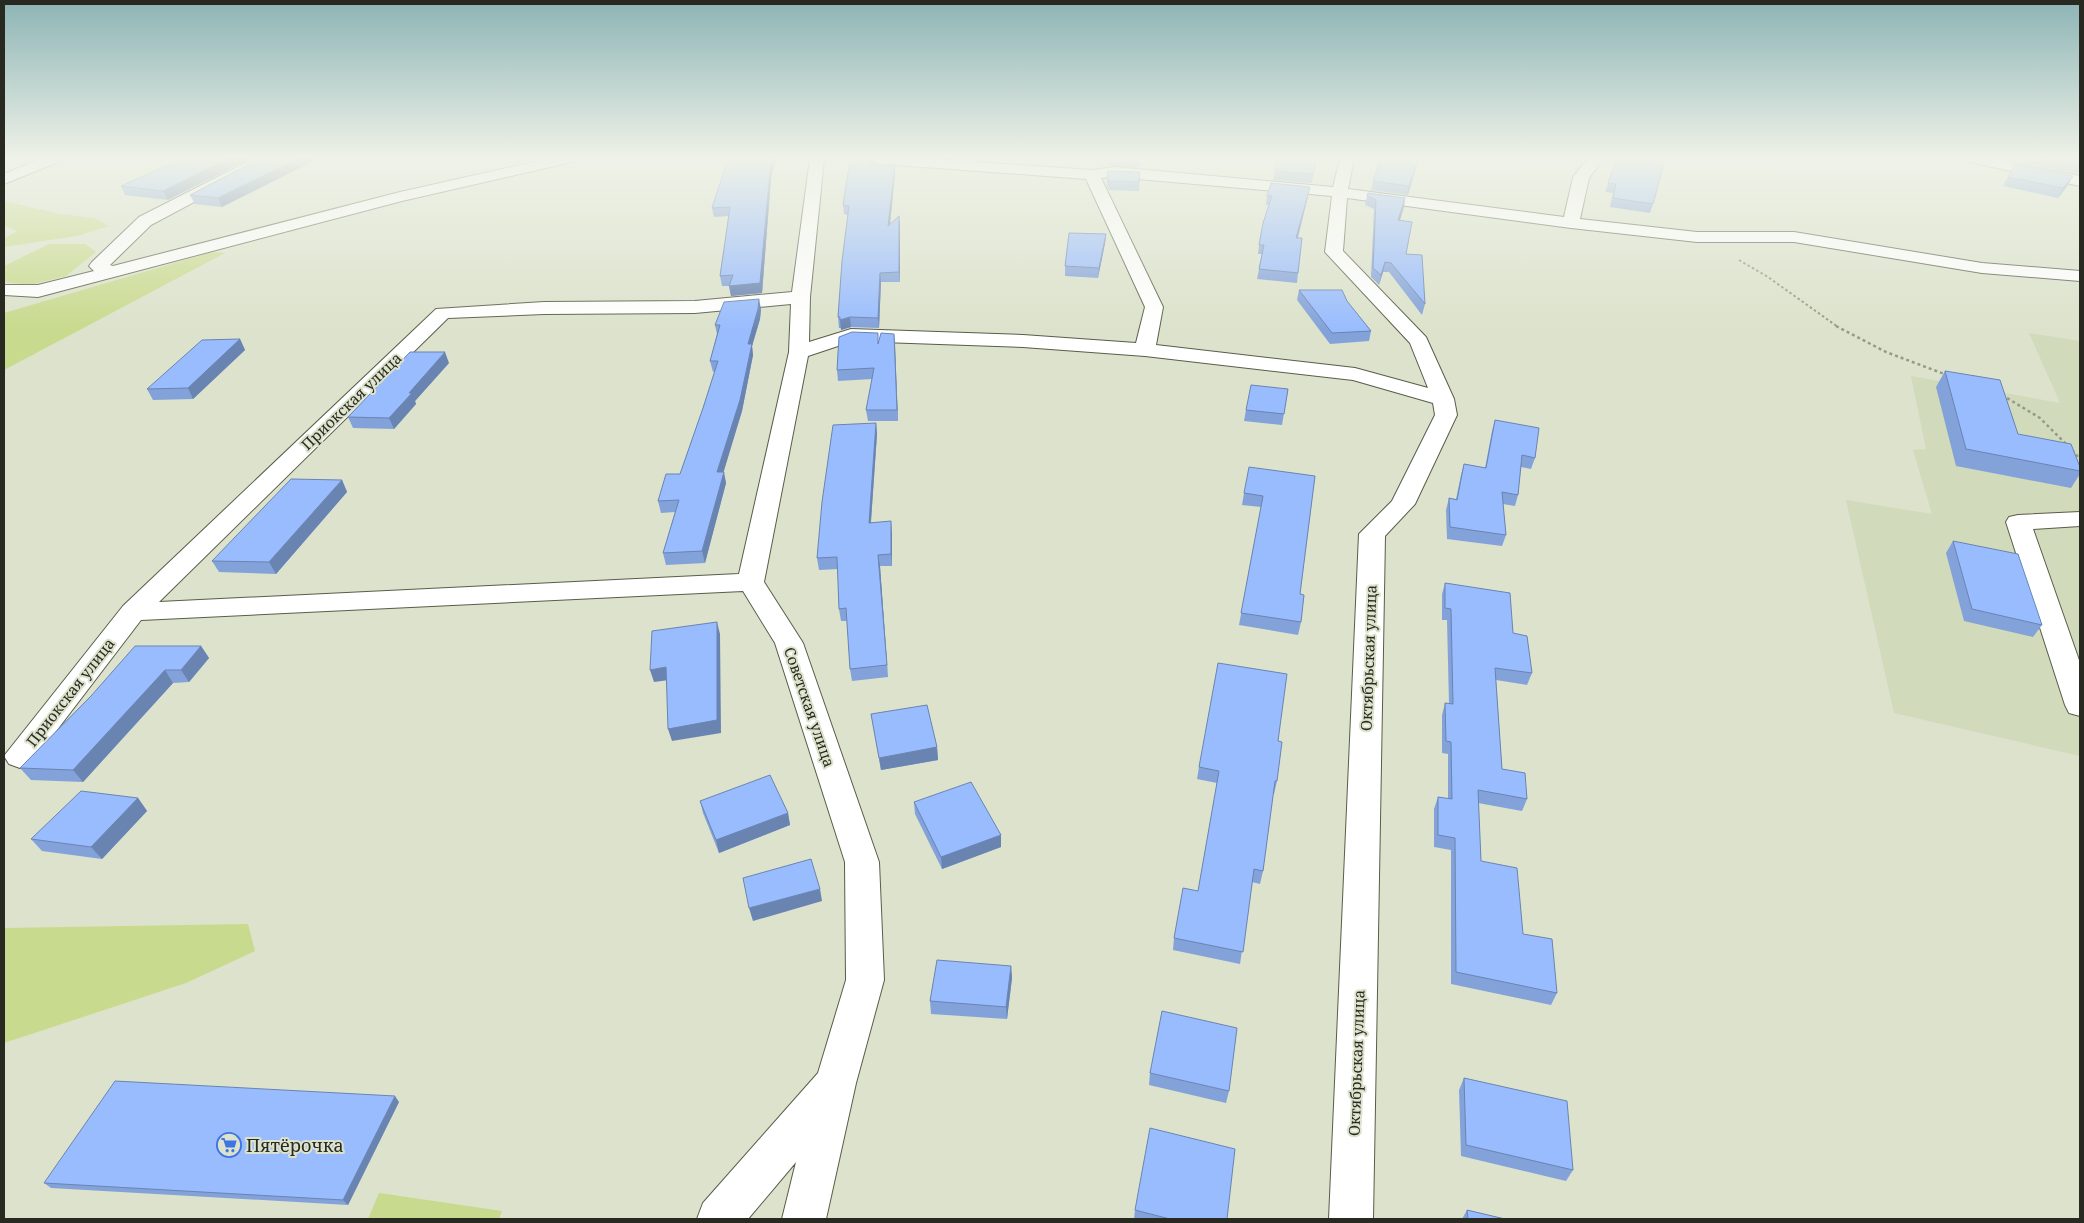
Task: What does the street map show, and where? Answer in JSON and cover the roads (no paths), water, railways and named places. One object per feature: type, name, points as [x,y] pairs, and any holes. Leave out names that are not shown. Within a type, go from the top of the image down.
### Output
[{"type":"street","points":[[111,272],[98,266],[145,221],[154,216]]},
{"type":"street","points":[[4,290],[38,291],[327,216]]},
{"type":"street","points":[[133,612],[751,582],[799,352],[801,297],[810,216]]},
{"type":"street","points":[[1111,216],[1154,307],[1145,350]]},
{"type":"street","name":"Октябрьская улица","points":[[1338,216],[1334,252],[1420,341],[1443,399],[1446,415],[1403,504],[1372,534],[1351,1219]]},
{"type":"street","points":[[1519,216],[1697,238],[1794,237],[1982,268],[2080,276]]},
{"type":"street","points":[[1571,223],[1573,216]]},
{"type":"street","name":"Приокская улица","points":[[20,756],[133,612],[443,313],[544,308],[695,307],[801,297]]},
{"type":"street","points":[[799,352],[851,335],[1023,341],[1145,350],[1355,374],[1443,399]]},
{"type":"street","points":[[2080,519],[2018,522],[2080,706]]},
{"type":"street","name":"Советская улица","points":[[751,582],[789,643],[862,862],[865,980],[836,1083],[804,1219]]},
{"type":"street","name":"Советская улица","points":[[719,1219],[836,1083]]},
{"type":"place","name":"Пятёрочка","points":[[229,1145]]}]
